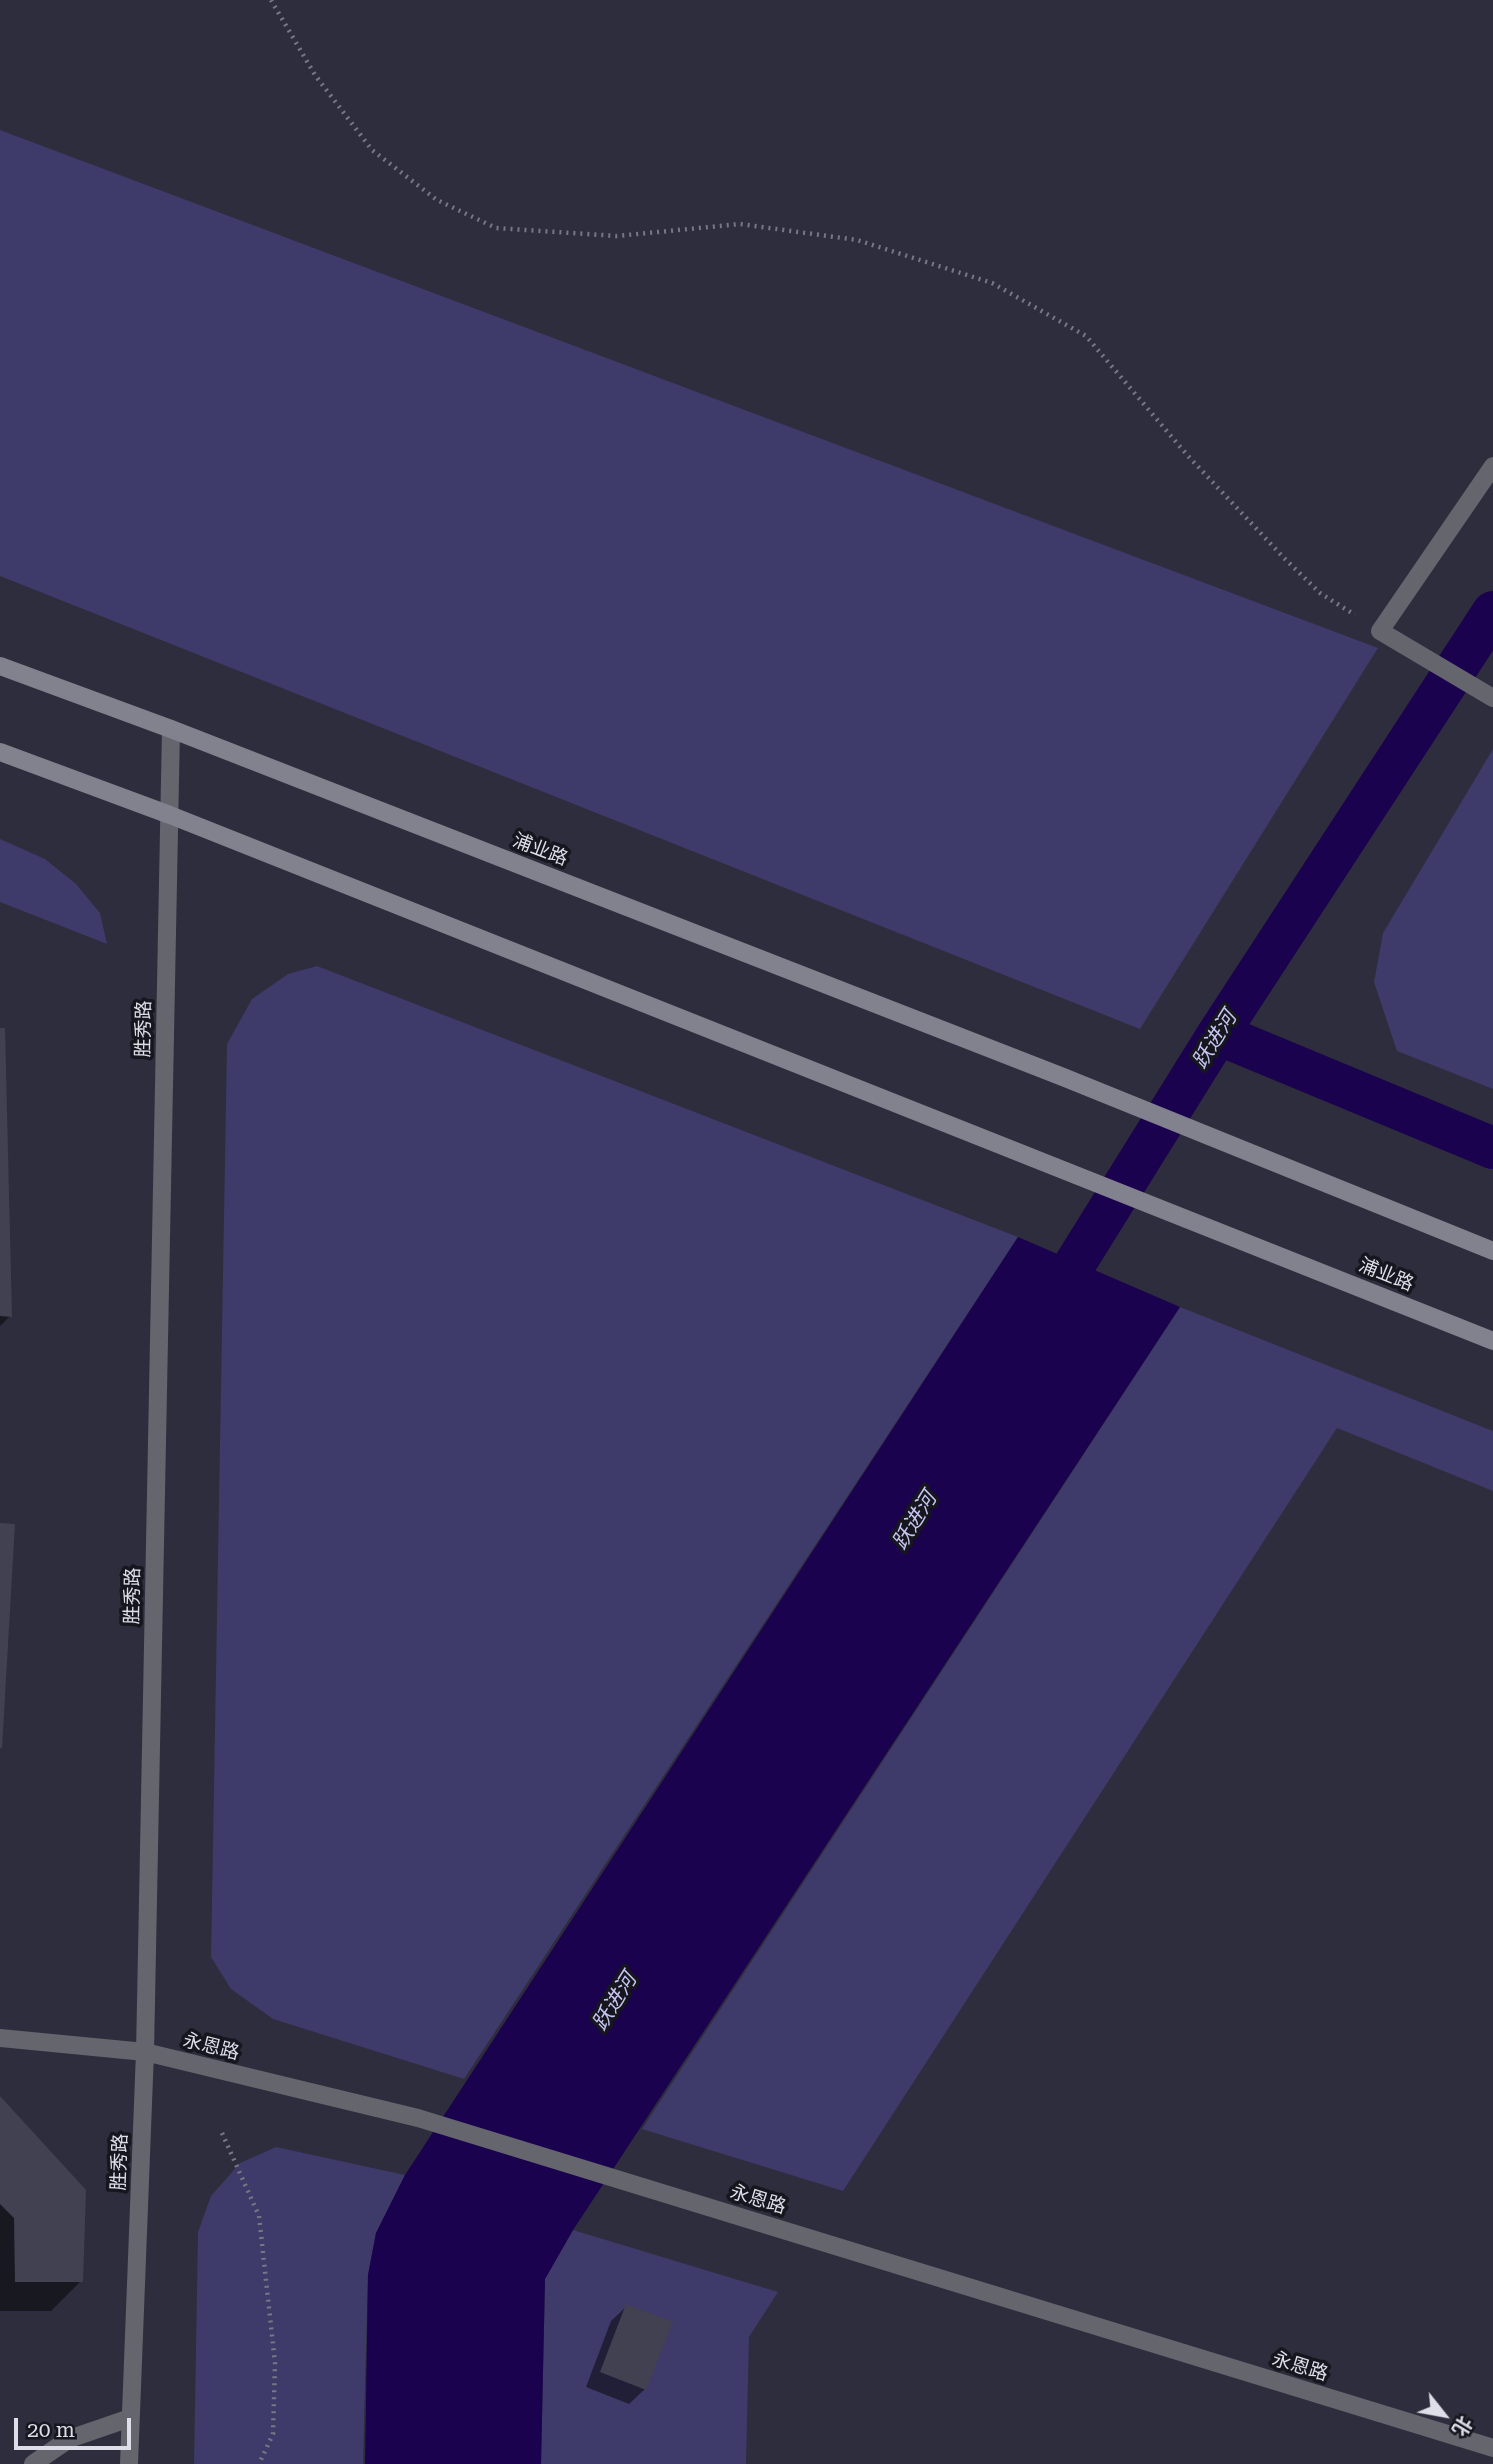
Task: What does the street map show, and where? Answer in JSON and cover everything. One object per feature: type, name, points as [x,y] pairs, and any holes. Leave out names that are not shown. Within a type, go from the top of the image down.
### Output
[{"type":"street","points":[[1489,696],[1388,635],[1493,466]]},
{"type":"street","name":"浦业路","points":[[0,666],[171,729],[1063,1077],[1493,1251]]},
{"type":"street","name":"胜秀路","points":[[129,2464],[145,2052],[171,729]]},
{"type":"street","points":[[0,752],[170,815]]},
{"type":"street","name":"浦业路","points":[[170,815],[1493,1341]]},
{"type":"street","name":"永恩路","points":[[0,2038],[145,2052],[418,2118],[1493,2448]]},
{"type":"street","points":[[35,2463],[69,2439],[130,2418]]},
{"type":"path","points":[[271,0],[315,75],[372,150],[437,200],[496,228],[617,236],[740,225],[857,240],[992,283],[1086,336],[1188,456],[1284,558],[1320,593],[1388,635]]},
{"type":"path","points":[[222,2133],[259,2216],[275,2363],[273,2434],[259,2464]]},
{"type":"shaded area","points":[[0,130],[1378,648],[1140,1029],[0,576]]},
{"type":"shaded area","points":[[1493,749],[1493,1089],[1397,1051],[1374,982],[1383,933]]},
{"type":"shaded area","points":[[0,839],[45,859],[76,884],[100,913],[107,944],[0,902]]},
{"type":"shaded area","points":[[317,966],[1018,1237],[464,2079],[273,2019],[231,1989],[211,1957],[227,1044],[252,999],[288,974]]},
{"type":"shaded area","points":[[1180,1307],[1493,1431],[1493,1491],[1337,1428],[843,2191],[642,2129]]},
{"type":"shaded area","points":[[276,2147],[405,2175],[376,2233],[368,2275],[363,2464],[194,2464],[198,2232],[211,2196],[240,2163]]},
{"type":"shaded area","points":[[573,2230],[778,2292],[749,2337],[746,2464],[541,2464],[545,2279]]},
{"type":"water","points":[[1018,1237],[1180,1307],[573,2230],[545,2279],[541,2464],[365,2464],[368,2275],[376,2233],[405,2175]]},
{"type":"building","points":[[0,1028],[5,1028],[12,1317],[0,1316]]},
{"type":"building","points":[[0,1523],[15,1524],[2,1748],[0,1748]]},
{"type":"building","points":[[0,2096],[86,2190],[83,2282],[15,2282],[14,2218],[0,2204]]},
{"type":"building","points":[[626,2304],[673,2322],[646,2390],[600,2372]]},
{"type":"waterway","name":"跃进河","points":[[1045,1312],[1218,1034],[1493,612]]},
{"type":"waterway","points":[[1218,1034],[1493,1148]]}]
